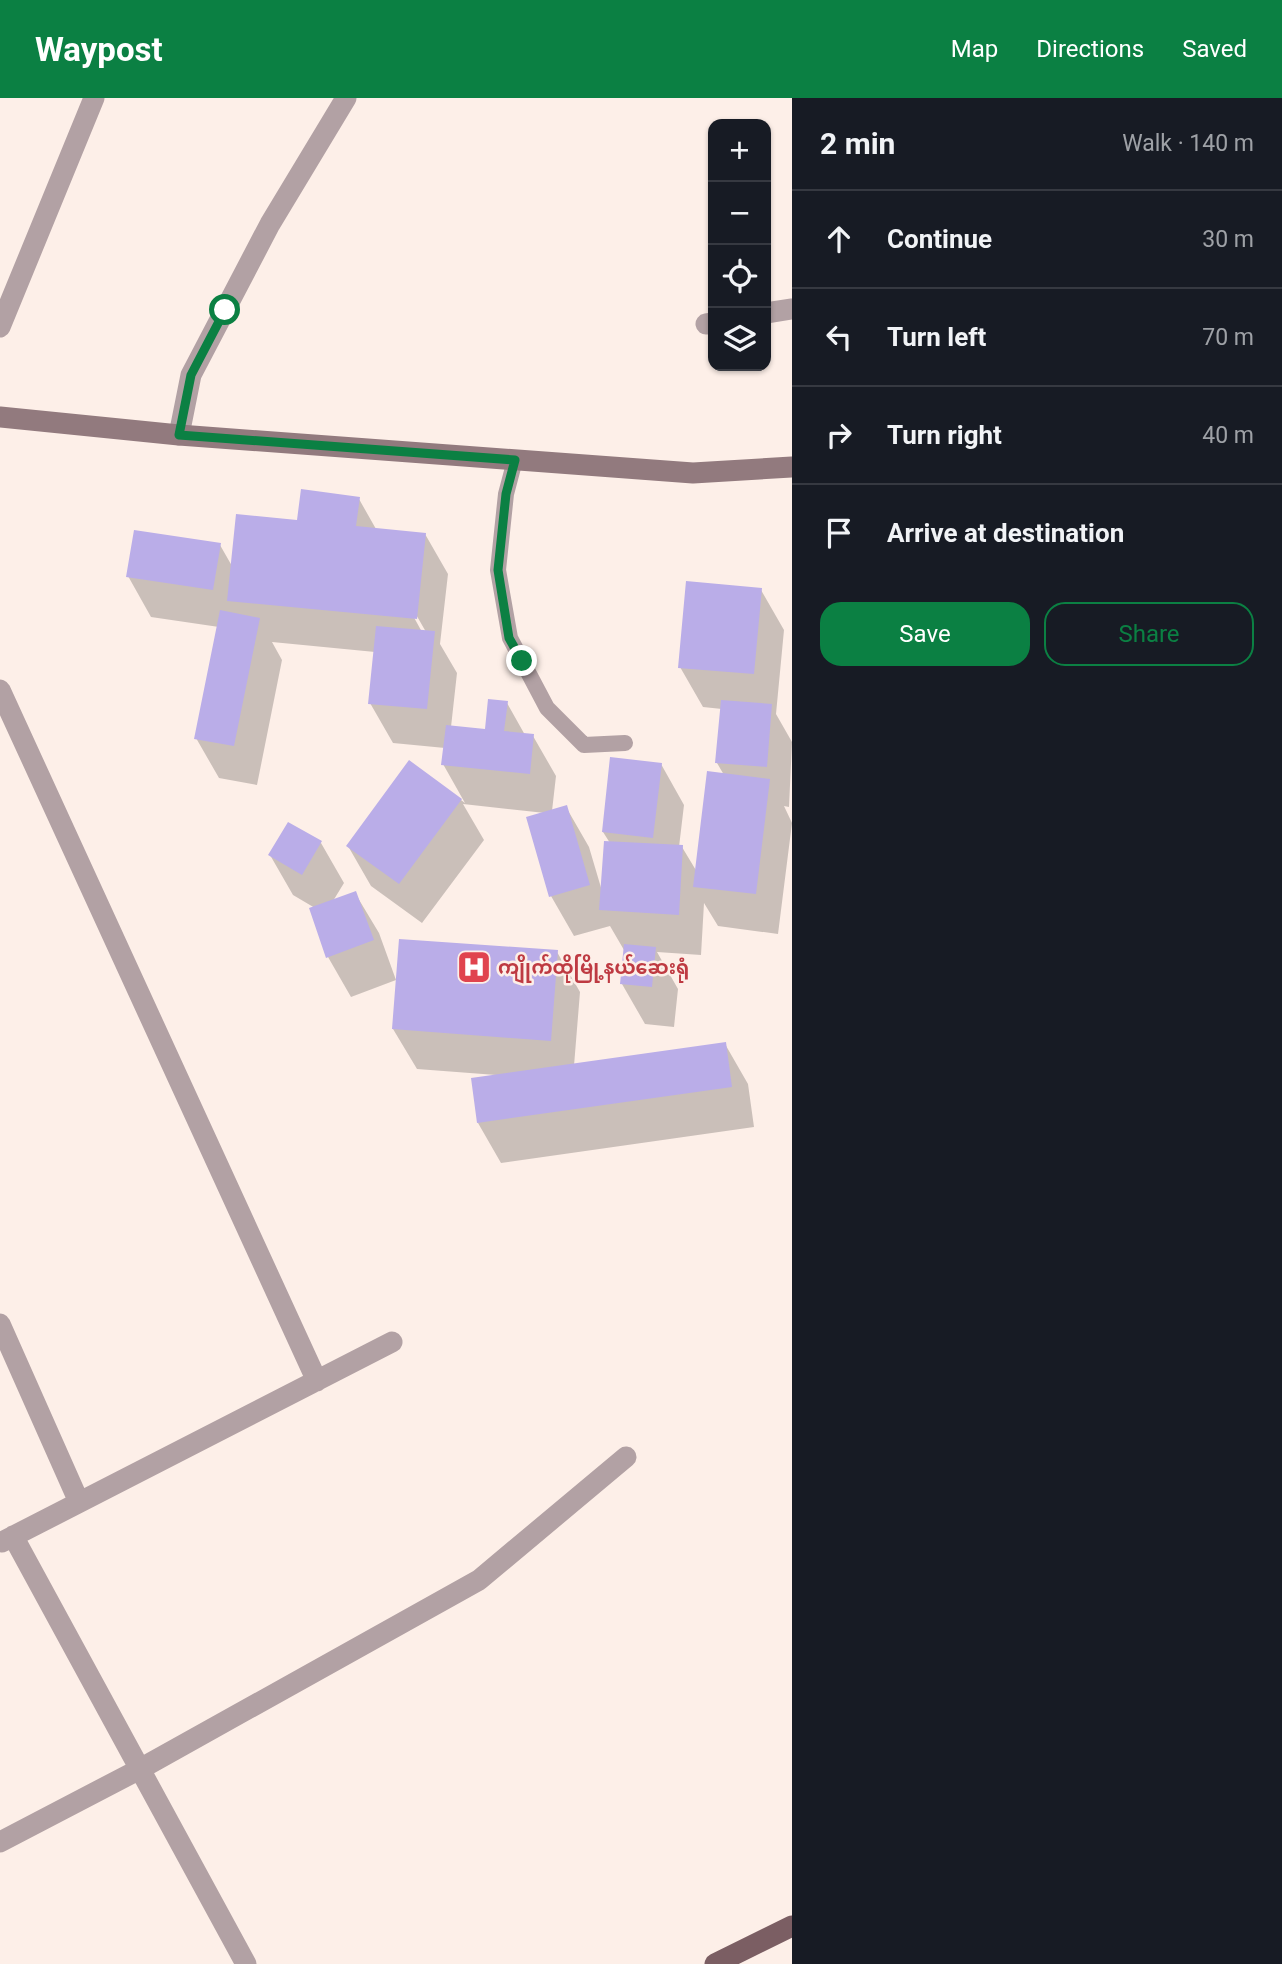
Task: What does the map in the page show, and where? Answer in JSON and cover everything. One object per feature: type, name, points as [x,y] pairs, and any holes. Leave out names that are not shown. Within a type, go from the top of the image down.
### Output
[{"type":"main road","points":[[715,1964],[792,1926]]},
{"type":"street","points":[[0,327],[94,98]]},
{"type":"street","points":[[179,435],[191,375],[270,224],[346,98]]},
{"type":"street","points":[[771,312],[792,309]]},
{"type":"street","points":[[0,417],[179,435],[693,473],[792,467]]},
{"type":"street","points":[[0,690],[317,1381]]},
{"type":"street","points":[[0,1324],[79,1502]]},
{"type":"street","points":[[246,1964],[140,1769],[6,1540],[392,1342]]},
{"type":"street","points":[[0,1842],[140,1769],[479,1580],[626,1457]]},
{"type":"lane","points":[[515,460],[506,494],[498,570],[509,638],[547,708],[584,744],[625,743]]},
{"type":"building","points":[[301,489],[360,497],[356,526],[426,533],[417,619],[227,601],[236,514],[297,520]]},
{"type":"building","points":[[134,530],[221,543],[213,590],[126,577]]},
{"type":"building","points":[[686,581],[762,588],[754,674],[678,668]]},
{"type":"building","points":[[220,610],[260,618],[234,746],[194,739]]},
{"type":"building","points":[[376,626],[435,631],[427,709],[368,704]]},
{"type":"building","points":[[488,699],[508,701],[504,731],[534,734],[530,774],[441,765],[446,725],[485,729]]},
{"type":"building","points":[[721,700],[772,704],[767,767],[715,763]]},
{"type":"building","points":[[610,757],[662,763],[653,838],[602,832]]},
{"type":"building","points":[[409,760],[462,799],[399,884],[346,846]]},
{"type":"building","points":[[707,771],[770,779],[756,894],[693,887]]},
{"type":"building","points":[[567,805],[590,885],[549,897],[526,817]]},
{"type":"building","points":[[288,822],[322,841],[302,875],[268,855]]},
{"type":"building","points":[[604,841],[683,845],[679,915],[599,910]]},
{"type":"building","points":[[356,891],[374,940],[326,958],[309,908]]},
{"type":"building","points":[[399,939],[558,950],[551,1041],[392,1029]]},
{"type":"building","points":[[624,944],[656,947],[652,987],[620,984]]},
{"type":"building","points":[[726,1042],[732,1087],[477,1123],[471,1078]]},
{"type":"place","name":"ကျိုက်ထိုမြို့နယ်ဆေးရုံ","points":[[474,967]]},
{"type":"route","points":[[225,310],[191,375],[179,435],[515,460],[506,494],[498,570],[509,638],[522,661]]}]
